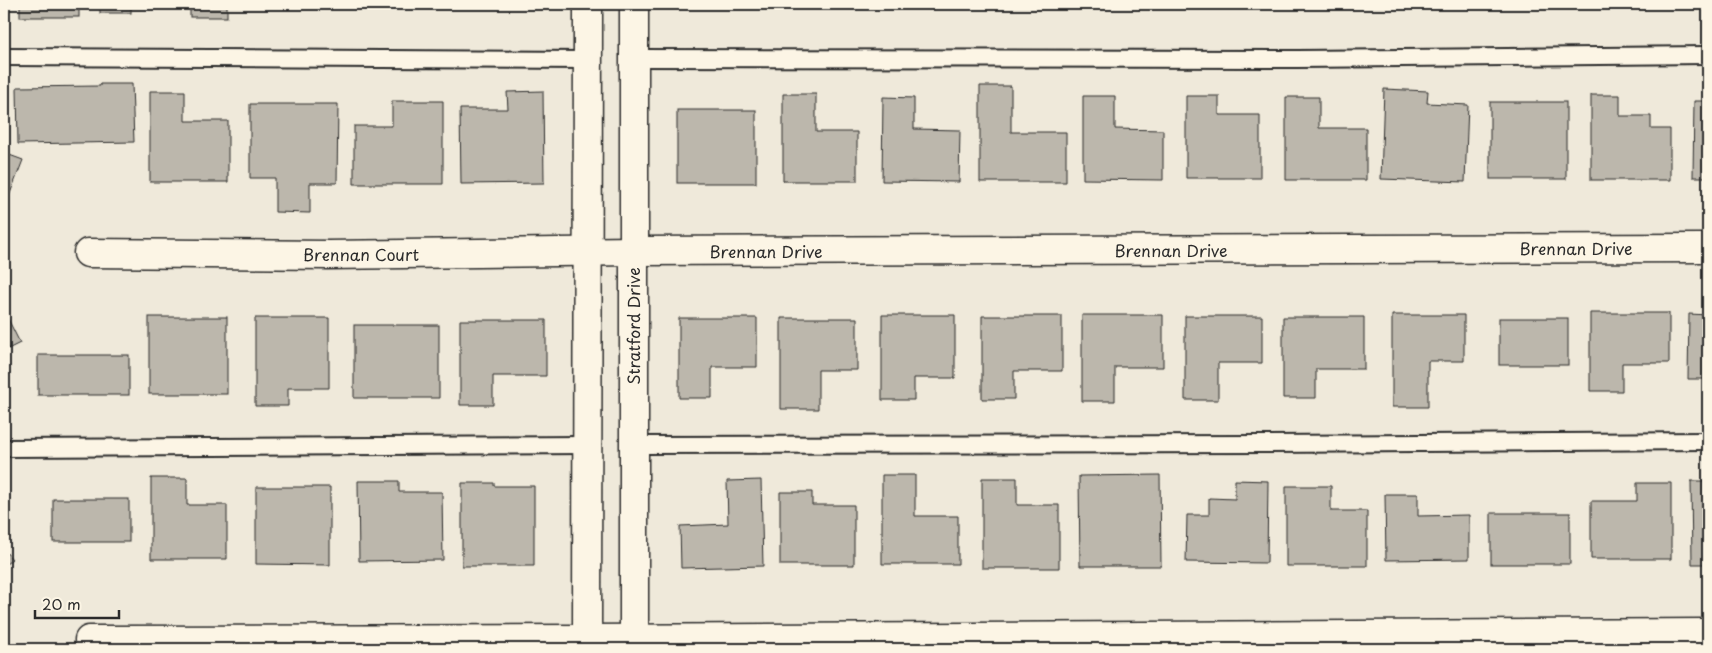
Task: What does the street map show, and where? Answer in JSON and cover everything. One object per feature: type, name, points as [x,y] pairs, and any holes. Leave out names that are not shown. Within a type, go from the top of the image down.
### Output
[{"type":"street","points":[[587,644],[588,4]]},
{"type":"street","name":"Stratford Drive","points":[[634,4],[634,644]]},
{"type":"street","name":"Brennan Drive","points":[[633,251],[1708,248]]},
{"type":"street","name":"Brennan Court","points":[[88,254],[328,255],[633,251]]},
{"type":"street","points":[[89,640],[634,644],[1708,633]]},
{"type":"lane","points":[[634,58],[1298,59],[1708,55]]},
{"type":"lane","points":[[4,56],[588,60]]},
{"type":"lane","points":[[634,444],[1269,444],[1708,441]]},
{"type":"lane","points":[[4,448],[588,446]]},
{"type":"building","points":[[20,4],[79,4],[79,17],[20,17]]},
{"type":"building","points":[[100,4],[131,4],[131,13],[100,13]]},
{"type":"building","points":[[190,4],[227,4],[227,17],[190,17]]},
{"type":"building","points":[[100,84],[132,84],[134,142],[18,144],[17,87],[100,86]]},
{"type":"building","points":[[980,86],[1011,86],[1011,132],[1066,132],[1066,182],[980,182]]},
{"type":"building","points":[[1384,89],[1428,91],[1427,103],[1468,105],[1465,182],[1381,179]]},
{"type":"building","points":[[150,91],[185,91],[185,121],[228,121],[228,182],[150,182]]},
{"type":"building","points":[[543,91],[544,183],[461,184],[460,109],[508,109],[507,92]]},
{"type":"building","points":[[783,94],[816,94],[816,132],[857,132],[857,181],[783,181]]},
{"type":"building","points":[[1591,95],[1620,95],[1620,116],[1651,116],[1651,129],[1670,129],[1670,180],[1591,180]]},
{"type":"building","points":[[1083,96],[1115,96],[1115,129],[1163,130],[1163,180],[1083,179]]},
{"type":"building","points":[[1186,96],[1219,96],[1219,115],[1260,115],[1260,178],[1186,178]]},
{"type":"building","points":[[883,97],[914,98],[914,129],[960,130],[959,182],[882,181]]},
{"type":"building","points":[[1286,97],[1319,97],[1319,128],[1366,128],[1366,180],[1286,180]]},
{"type":"building","points":[[392,101],[443,101],[443,184],[354,184],[354,126],[392,126]]},
{"type":"building","points":[[1694,101],[1708,101],[1708,177],[1693,177]]},
{"type":"building","points":[[1490,102],[1566,102],[1566,179],[1490,179]]},
{"type":"building","points":[[250,104],[338,104],[337,183],[310,183],[310,213],[275,212],[275,178],[250,178]]},
{"type":"building","points":[[677,110],[756,110],[756,183],[677,183]]},
{"type":"building","points":[[4,153],[23,160],[4,209]]},
{"type":"building","points":[[4,311],[20,343],[4,351]]},
{"type":"building","points":[[1590,313],[1669,313],[1669,363],[1622,363],[1622,391],[1590,391]]},
{"type":"building","points":[[1689,314],[1708,315],[1708,379],[1688,379]]},
{"type":"building","points":[[882,315],[955,315],[955,378],[914,378],[914,400],[882,400]]},
{"type":"building","points":[[1082,315],[1163,315],[1163,367],[1115,367],[1115,401],[1082,401]]},
{"type":"building","points":[[1392,315],[1464,315],[1464,361],[1428,361],[1428,407],[1392,407]]},
{"type":"building","points":[[982,316],[1062,316],[1062,371],[1014,371],[1014,399],[982,399]]},
{"type":"building","points":[[1185,316],[1262,316],[1262,363],[1218,363],[1218,400],[1185,400]]},
{"type":"building","points":[[149,317],[227,317],[227,394],[149,394]]},
{"type":"building","points":[[1283,317],[1364,317],[1364,369],[1316,369],[1316,398],[1283,398]]},
{"type":"building","points":[[255,318],[329,318],[329,388],[288,388],[288,406],[255,406]]},
{"type":"building","points":[[679,318],[757,318],[757,367],[712,367],[712,398],[679,398]]},
{"type":"building","points":[[781,318],[857,318],[857,370],[818,370],[818,409],[781,409]]},
{"type":"building","points":[[1499,318],[1568,318],[1568,365],[1499,365]]},
{"type":"building","points":[[460,320],[546,320],[546,376],[493,376],[493,405],[460,405]]},
{"type":"building","points":[[354,325],[439,325],[439,398],[354,398]]},
{"type":"building","points":[[38,355],[129,355],[129,395],[38,395]]},
{"type":"building","points":[[882,475],[915,475],[915,516],[958,516],[958,564],[882,564]]},
{"type":"building","points":[[1160,475],[1161,566],[1080,566],[1079,476]]},
{"type":"building","points":[[151,478],[187,478],[187,505],[227,505],[227,559],[151,559]]},
{"type":"building","points":[[982,478],[1017,478],[1017,505],[1059,505],[1059,568],[982,568]]},
{"type":"building","points":[[761,480],[763,566],[681,568],[680,526],[728,524],[727,481]]},
{"type":"building","points":[[1235,480],[1268,481],[1267,563],[1186,562],[1187,515],[1209,515],[1209,498],[1235,499]]},
{"type":"building","points":[[358,481],[399,481],[399,492],[442,492],[443,560],[359,561]]},
{"type":"building","points":[[1691,481],[1708,481],[1708,564],[1692,564]]},
{"type":"building","points":[[462,483],[494,483],[494,486],[534,486],[534,566],[462,566]]},
{"type":"building","points":[[1637,483],[1671,483],[1671,559],[1591,559],[1591,501],[1637,501]]},
{"type":"building","points":[[1286,486],[1331,486],[1331,511],[1367,511],[1367,566],[1286,566]]},
{"type":"building","points":[[256,487],[330,487],[330,565],[256,564]]},
{"type":"building","points":[[780,492],[812,492],[812,505],[854,505],[854,565],[780,565]]},
{"type":"building","points":[[1385,494],[1418,494],[1418,516],[1469,515],[1469,559],[1386,560]]},
{"type":"building","points":[[53,499],[129,499],[129,542],[53,542]]},
{"type":"building","points":[[1491,513],[1570,513],[1570,564],[1491,564]]},
{"type":"building","points":[[4,550],[12,559],[4,566]]}]
